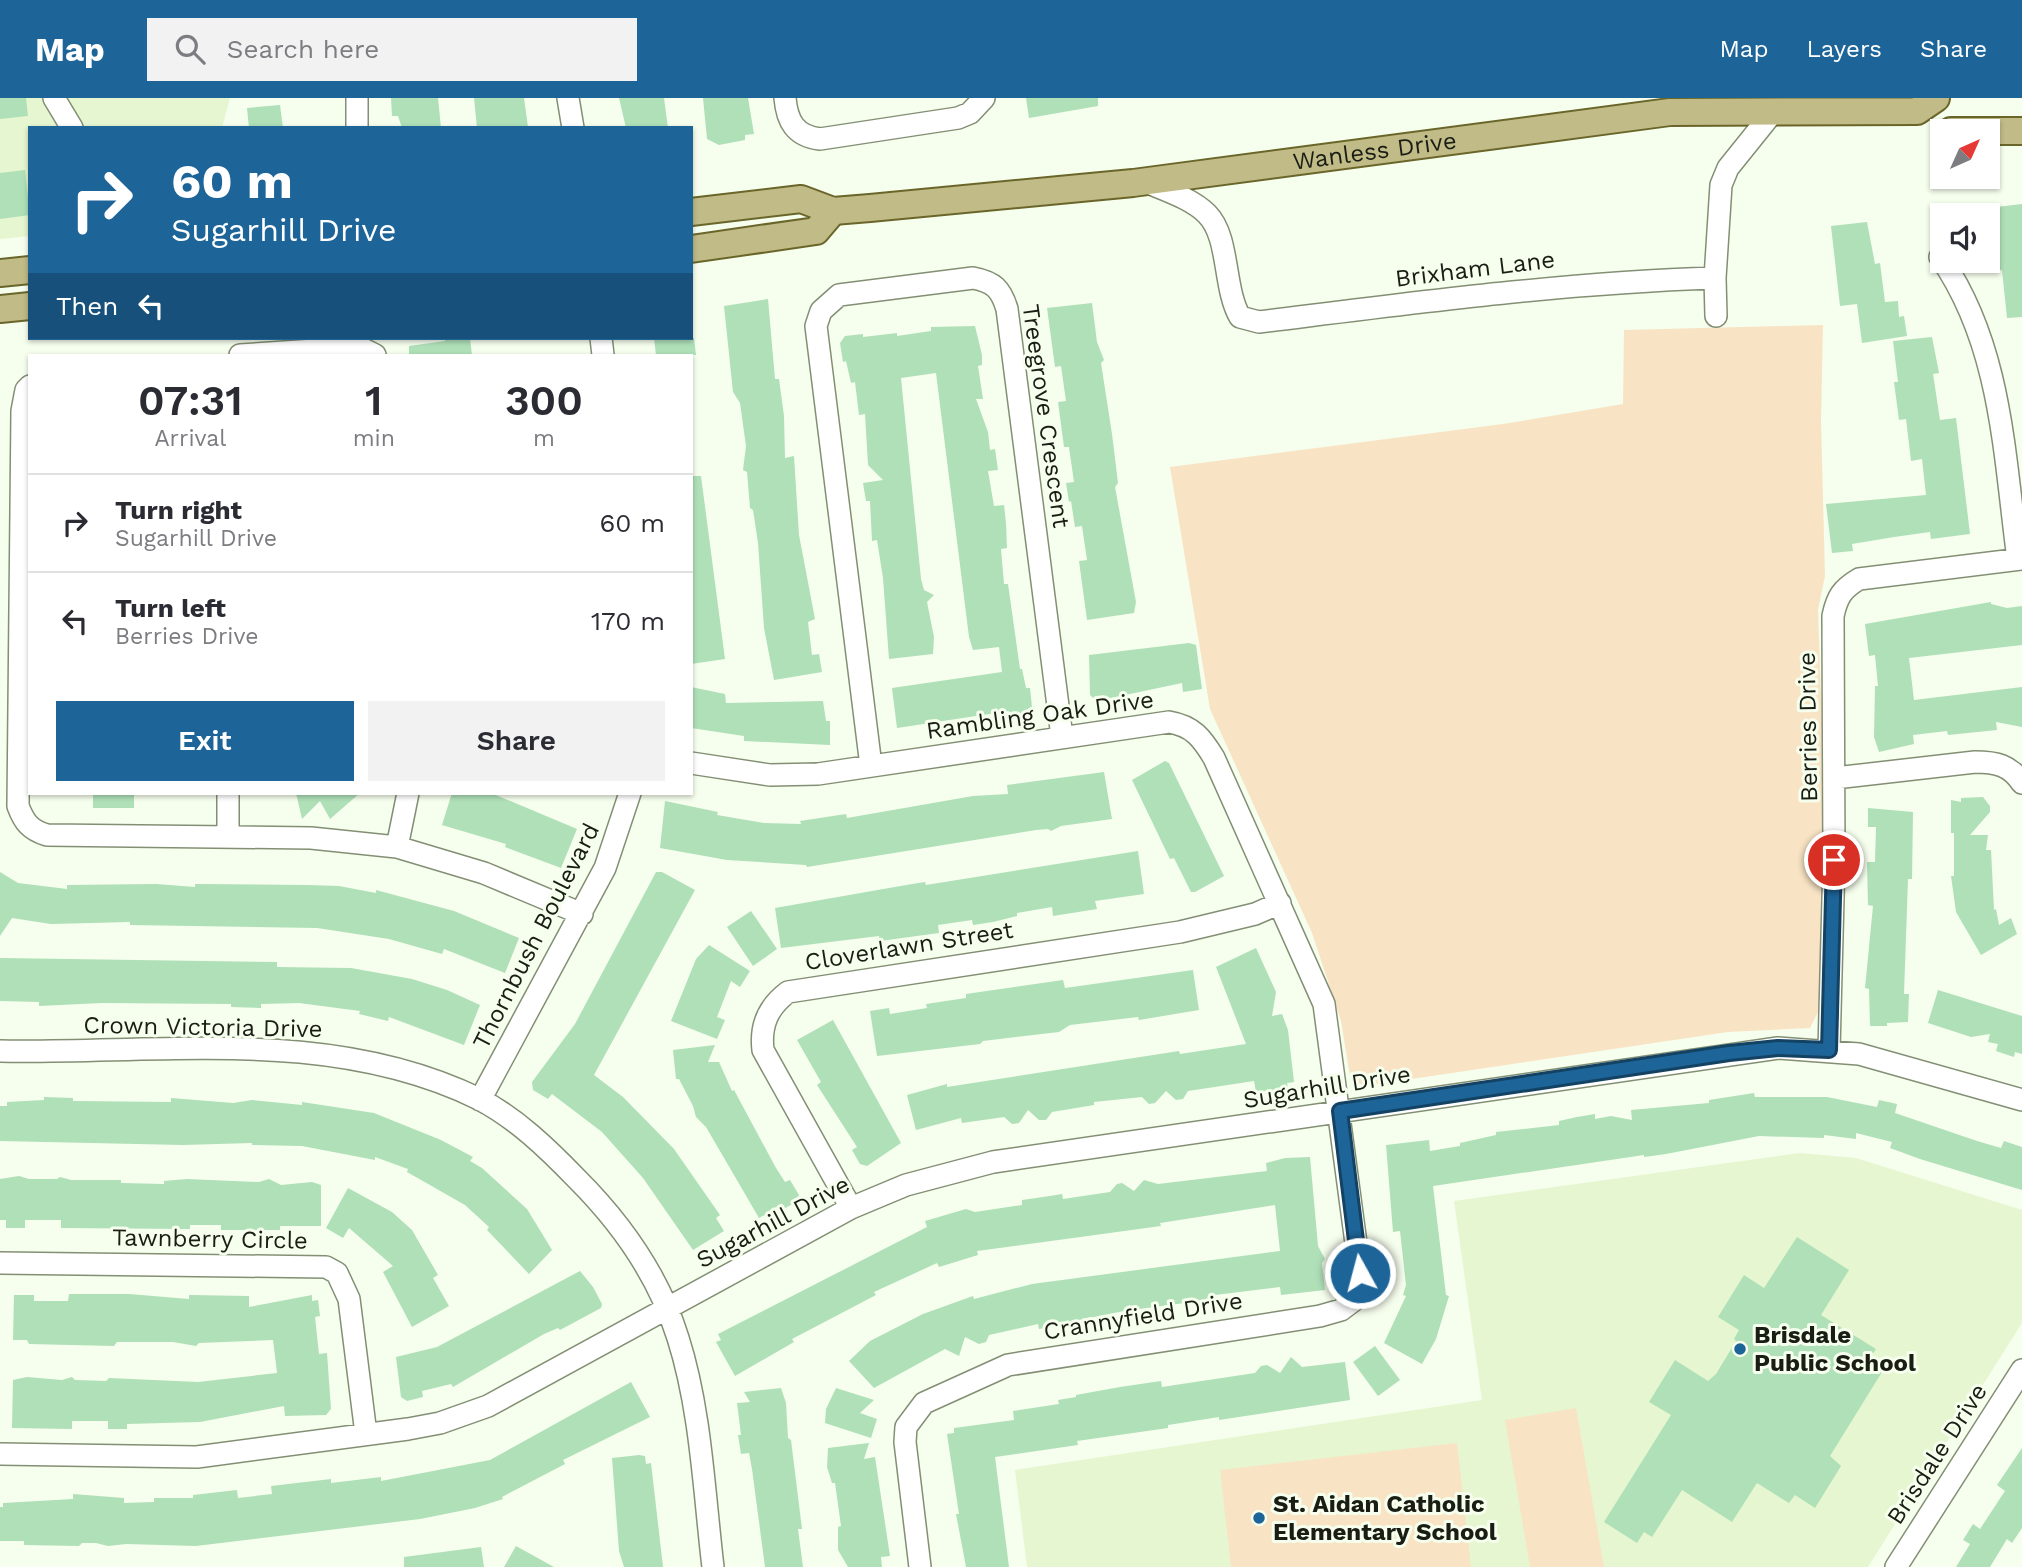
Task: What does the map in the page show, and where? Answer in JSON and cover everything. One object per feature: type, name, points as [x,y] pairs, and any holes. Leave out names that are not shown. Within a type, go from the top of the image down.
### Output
[{"type":"main road","name":"Wanless Drive","points":[[693,212],[801,199],[834,211],[1144,181],[1670,112],[1773,112],[1927,105]]},
{"type":"main road","points":[[2000,131],[2022,131]]},
{"type":"main road","points":[[693,249],[816,231],[834,211]]},
{"type":"main road","points":[[0,273],[28,270]]},
{"type":"main road","points":[[0,309],[28,306]]},
{"type":"street","points":[[54,98],[71,126]]},
{"type":"street","points":[[357,98],[357,126]]},
{"type":"street","points":[[568,98],[573,126]]},
{"type":"street","points":[[785,98],[788,119],[794,128],[801,134],[820,139],[958,118],[970,113],[984,98]]},
{"type":"street","points":[[1716,316],[1715,278],[1721,185],[1728,168],[1773,112]]},
{"type":"street","name":"Brixham Lane","points":[[1144,181],[1185,199],[1207,214],[1217,229],[1231,301],[1240,317],[1259,322],[1529,288],[1606,281],[1715,278]]},
{"type":"street","points":[[1951,273],[1961,288],[1994,376],[2020,559]]},
{"type":"street","name":"Treegrove Crescent","points":[[872,766],[816,326],[821,311],[830,301],[850,292],[973,278],[990,281],[1002,292],[1007,309],[1062,737]]},
{"type":"street","points":[[255,354],[359,347],[373,354]]},
{"type":"street","points":[[28,388],[22,411],[18,806],[23,820],[33,831],[47,835],[311,838],[397,847],[525,888],[582,914]]},
{"type":"street","name":"Berries Drive","points":[[1829,1050],[1835,778],[1833,616],[1837,599],[1846,587],[1859,579],[2020,559]]},
{"type":"street","name":"Rambling Oak Drive","points":[[693,763],[770,775],[818,774],[1169,722],[1184,724],[1199,734],[1214,758],[1324,1004],[1340,1111]]},
{"type":"street","points":[[1835,778],[1996,762],[2015,772],[2022,783]]},
{"type":"street","points":[[228,795],[228,836]]},
{"type":"street","points":[[397,847],[408,795]]},
{"type":"street","name":"Thornbush Boulevard","points":[[480,1100],[582,914],[618,838],[629,795]]},
{"type":"street","name":"Cloverlawn Street","points":[[851,1208],[763,1050],[761,1036],[768,1013],[788,992],[1180,932],[1255,914],[1280,903]]},
{"type":"street","name":"Sugarhill Drive","points":[[666,1309],[851,1208],[906,1185],[993,1162],[1778,1048],[1829,1050],[1889,1060],[2022,1100]]},
{"type":"street","name":"Crown Victoria Drive","points":[[0,1051],[300,1051],[343,1056],[411,1073],[480,1100],[508,1117],[542,1145],[597,1198],[638,1252],[666,1309],[678,1337],[691,1390],[713,1567]]},
{"type":"street","name":"Crannyfield Drive","points":[[920,1567],[905,1442],[906,1427],[924,1403],[1008,1365],[1320,1316],[1340,1310],[1353,1301],[1360,1273],[1340,1111]]},
{"type":"street","name":"Tawnberry Circle","points":[[0,1263],[326,1267],[337,1273],[349,1298],[366,1434]]},
{"type":"street","points":[[0,1454],[197,1457],[440,1423],[488,1406],[666,1309]]},
{"type":"street","name":"Brisdale Drive","points":[[1896,1567],[2022,1370]]},
{"type":"shaded area","points":[[0,98],[230,98],[223,126],[28,126],[28,236],[0,239]]},
{"type":"shaded area","points":[[1823,325],[1821,420],[1825,576],[1818,610],[1823,753],[1819,1010],[1810,1028],[1728,1032],[1371,1085],[1351,1083],[1341,1021],[1312,933],[1210,709],[1170,467],[1503,424],[1623,404],[1624,330]]},
{"type":"shaded area","name":"Brisdale Public School","points":[[1799,1153],[1856,1158],[2022,1210],[2022,1323],[1868,1567],[1027,1567],[1015,1470],[1482,1400],[1454,1201]]},
{"type":"shaded area","points":[[1576,1408],[1604,1567],[1530,1567],[1505,1420]]},
{"type":"shaded area","points":[[1457,1443],[1471,1567],[1231,1567],[1220,1470]]},
{"type":"building","points":[[0,98],[26,98],[28,116],[0,119]]},
{"type":"building","points":[[391,98],[438,98],[441,126],[401,126],[398,116],[392,116]]},
{"type":"building","points":[[474,98],[524,98],[528,126],[477,126]]},
{"type":"building","points":[[619,98],[664,98],[668,126],[626,126]]},
{"type":"building","points":[[703,98],[748,98],[754,134],[745,135],[745,140],[719,145],[707,139]]},
{"type":"building","points":[[1026,98],[1098,98],[1098,106],[1029,118]]},
{"type":"building","points":[[280,105],[283,126],[249,126],[247,108]]},
{"type":"building","points":[[25,170],[28,215],[0,219],[0,173]]},
{"type":"building","points":[[2022,204],[2022,317],[2007,318],[2000,270],[2000,207]]},
{"type":"building","points":[[1867,222],[1875,264],[1880,263],[1885,302],[1898,301],[1899,317],[1904,316],[1907,336],[1862,343],[1857,304],[1840,306],[1831,226]]},
{"type":"building","points":[[768,299],[775,379],[779,379],[784,416],[785,458],[794,456],[799,535],[815,619],[808,622],[812,655],[819,654],[822,672],[774,680],[764,628],[758,543],[753,510],[750,508],[747,472],[743,470],[746,446],[740,403],[733,392],[724,306]]},
{"type":"building","points":[[1092,303],[1097,342],[1104,360],[1101,363],[1118,483],[1115,487],[1136,602],[1134,613],[1087,620],[1079,561],[1087,560],[1082,526],[1075,527],[1071,501],[1069,502],[1066,483],[1074,482],[1069,447],[1064,447],[1058,402],[1066,401],[1061,366],[1055,367],[1047,308]]},
{"type":"building","points":[[975,326],[982,355],[982,365],[978,366],[983,399],[976,399],[988,432],[990,450],[995,449],[998,470],[988,471],[994,506],[1004,505],[1007,548],[1001,549],[1004,584],[1008,584],[1020,669],[1026,688],[1030,688],[1032,707],[1027,713],[1010,715],[1009,711],[897,728],[892,688],[1002,672],[999,647],[973,650],[969,637],[936,373],[901,378],[921,579],[924,590],[934,595],[927,602],[934,637],[933,654],[889,659],[883,578],[877,540],[872,541],[870,501],[866,501],[863,483],[883,480],[868,465],[865,414],[859,415],[855,382],[851,383],[846,361],[843,362],[840,343],[845,336],[897,333],[897,336],[931,331],[931,327]]},
{"type":"building","points":[[1932,337],[1939,373],[1933,374],[1940,420],[1956,418],[1970,534],[1931,539],[1930,532],[1852,544],[1853,551],[1832,553],[1826,504],[1926,495],[1922,459],[1911,461],[1906,419],[1899,420],[1894,382],[1898,382],[1893,341]]},
{"type":"building","points":[[694,338],[696,355],[656,354],[654,340]]},
{"type":"building","points":[[470,340],[472,354],[409,354],[409,346]]},
{"type":"building","points":[[693,476],[701,476],[725,659],[693,664]]},
{"type":"building","points":[[1991,602],[2007,608],[2022,606],[2022,645],[1909,658],[1914,700],[2022,687],[2022,727],[1996,722],[1997,730],[1913,735],[1914,744],[1879,752],[1874,737],[1875,686],[1878,686],[1875,655],[1869,656],[1865,624]]},
{"type":"building","points":[[1189,643],[1196,645],[1202,689],[1183,692],[1182,683],[1111,698],[1095,700],[1090,695],[1089,655]]},
{"type":"building","points":[[693,687],[725,694],[726,703],[823,701],[826,721],[830,721],[830,745],[744,741],[744,736],[693,728]]},
{"type":"building","points":[[1165,761],[1169,763],[1224,876],[1195,892],[1191,892],[1174,858],[1170,859],[1132,780]]},
{"type":"building","points":[[1104,772],[1112,819],[1061,826],[1051,831],[1036,830],[807,867],[727,860],[660,848],[665,801],[718,812],[717,815],[764,823],[801,824],[800,821],[846,814],[847,818],[973,796],[1008,794],[1007,785]]},
{"type":"building","points":[[93,795],[134,795],[134,808],[93,808]]},
{"type":"building","points":[[296,795],[358,795],[330,819],[320,801],[302,819]]},
{"type":"building","points":[[451,795],[496,795],[577,829],[561,868],[505,847],[506,844],[442,825]]},
{"type":"building","points":[[1983,797],[1990,806],[1990,812],[1970,835],[1988,835],[1986,850],[1991,850],[1994,910],[1996,909],[1999,925],[2011,918],[2017,934],[1981,955],[1956,912],[1951,876],[1954,876],[1954,833],[1951,833],[1951,800],[1961,802],[1961,798]]},
{"type":"building","points":[[1868,808],[1913,812],[1912,879],[1908,879],[1904,994],[1909,994],[1908,1022],[1887,1023],[1887,1026],[1870,1026],[1869,989],[1865,988],[1873,906],[1868,905],[1867,862],[1875,862],[1876,827],[1868,827]]},
{"type":"building","points":[[1138,851],[1144,894],[1095,901],[1097,909],[1053,916],[1052,907],[1017,913],[1017,916],[993,922],[973,925],[972,920],[938,925],[939,933],[880,941],[879,936],[781,948],[775,908],[912,884],[925,882],[926,885]]},
{"type":"building","points":[[0,872],[18,883],[67,889],[67,885],[156,884],[195,887],[195,884],[339,886],[376,893],[376,890],[454,911],[519,938],[505,973],[444,949],[442,954],[389,939],[317,928],[130,925],[130,922],[51,924],[12,918],[0,936]]},
{"type":"building","points":[[656,872],[662,872],[695,890],[594,1075],[623,1097],[674,1149],[720,1215],[716,1218],[724,1231],[693,1250],[643,1178],[602,1132],[552,1094],[548,1099],[533,1090],[532,1082],[575,1024]]},
{"type":"building","points":[[751,911],[777,949],[753,966],[727,927]]},
{"type":"building","points":[[709,945],[750,971],[740,987],[731,981],[717,1017],[725,1020],[717,1039],[671,1021],[696,959]]},
{"type":"building","points":[[1256,948],[1276,992],[1272,1016],[1282,1014],[1288,1030],[1294,1082],[1287,1083],[1288,1088],[1256,1092],[1254,1081],[1188,1091],[1183,1099],[1176,1100],[1166,1091],[1155,1103],[1149,1104],[1142,1097],[1094,1102],[1094,1105],[1052,1112],[1046,1120],[1039,1120],[1028,1110],[1019,1123],[1012,1124],[1004,1117],[962,1123],[961,1118],[916,1130],[907,1095],[947,1084],[947,1087],[1179,1051],[1180,1054],[1246,1044],[1216,967]]},
{"type":"building","points":[[0,958],[277,962],[277,967],[351,968],[412,979],[447,990],[480,1005],[464,1045],[389,1017],[388,1021],[359,1014],[360,1011],[299,1003],[261,1004],[261,1008],[231,1007],[231,1004],[102,1003],[39,1006],[39,1002],[0,1001]]},
{"type":"building","points":[[1193,970],[1199,1010],[1139,1020],[1138,1017],[1070,1025],[1059,1032],[877,1056],[870,1011],[889,1008],[890,1014],[927,1008],[926,1004],[966,998],[966,994],[1063,980],[1065,988]]},
{"type":"building","points":[[1938,990],[2022,1016],[2022,1054],[2015,1052],[2014,1057],[1996,1051],[1998,1044],[1988,1042],[1990,1034],[1971,1037],[1928,1023]]},
{"type":"building","points":[[833,1020],[901,1143],[867,1166],[860,1164],[852,1150],[857,1147],[817,1085],[821,1082],[797,1040]]},
{"type":"building","points":[[715,1045],[708,1062],[719,1062],[732,1091],[734,1090],[776,1168],[785,1182],[790,1180],[799,1195],[796,1202],[759,1218],[706,1127],[696,1117],[679,1079],[676,1079],[673,1050]]},
{"type":"building","points":[[1754,1093],[1755,1097],[1827,1097],[1877,1107],[1879,1100],[1897,1104],[1895,1113],[1977,1141],[2001,1148],[2004,1141],[2022,1147],[2022,1190],[1920,1159],[1890,1148],[1892,1142],[1856,1133],[1856,1139],[1824,1135],[1824,1138],[1759,1136],[1666,1154],[1433,1186],[1446,1295],[1449,1296],[1436,1339],[1422,1364],[1384,1343],[1406,1296],[1403,1295],[1406,1285],[1400,1231],[1393,1232],[1386,1145],[1429,1140],[1430,1151],[1460,1146],[1460,1143],[1496,1135],[1496,1132],[1559,1125],[1559,1121],[1577,1117],[1595,1114],[1595,1119],[1611,1116],[1632,1120],[1631,1110],[1709,1103],[1709,1100]]},
{"type":"building","points":[[44,1097],[73,1098],[73,1101],[171,1102],[171,1098],[233,1103],[252,1100],[302,1105],[302,1102],[374,1113],[441,1140],[473,1157],[470,1161],[482,1168],[527,1209],[552,1250],[529,1274],[487,1230],[489,1227],[465,1205],[407,1172],[408,1169],[375,1157],[375,1160],[302,1146],[252,1143],[183,1145],[0,1141],[0,1106],[7,1106],[7,1102],[44,1100]]},
{"type":"building","points":[[1310,1157],[1318,1246],[1325,1259],[1322,1263],[1325,1290],[1281,1295],[1280,1287],[1215,1295],[1215,1299],[1124,1311],[1079,1320],[1079,1323],[1039,1329],[1038,1324],[989,1335],[986,1342],[979,1344],[965,1337],[959,1356],[945,1349],[874,1388],[849,1361],[870,1341],[923,1314],[973,1296],[974,1299],[1032,1284],[1280,1251],[1275,1205],[1160,1223],[1161,1226],[977,1251],[978,1255],[939,1267],[937,1263],[874,1292],[876,1295],[792,1339],[794,1342],[735,1376],[716,1342],[721,1340],[718,1334],[927,1227],[925,1221],[966,1209],[975,1212],[1022,1205],[1022,1200],[1062,1194],[1063,1199],[1110,1192],[1117,1184],[1122,1183],[1134,1191],[1144,1180],[1158,1184],[1267,1171],[1266,1163],[1285,1158]]},
{"type":"building","points":[[19,1176],[29,1179],[60,1177],[71,1180],[121,1180],[121,1183],[164,1184],[164,1181],[187,1179],[259,1182],[269,1179],[281,1185],[312,1182],[321,1185],[321,1226],[280,1226],[280,1230],[221,1230],[221,1225],[190,1225],[190,1229],[61,1228],[61,1220],[25,1220],[25,1228],[6,1228],[6,1220],[0,1220],[0,1179]]},
{"type":"building","points":[[348,1188],[392,1212],[412,1230],[438,1275],[433,1278],[449,1306],[412,1327],[383,1272],[393,1266],[349,1228],[343,1238],[326,1228]]},
{"type":"building","points":[[1797,1237],[1849,1270],[1821,1315],[1876,1349],[1867,1363],[1882,1372],[1830,1456],[1841,1466],[1815,1508],[1795,1495],[1789,1503],[1757,1483],[1732,1522],[1682,1490],[1652,1537],[1644,1532],[1637,1543],[1604,1522],[1671,1415],[1649,1402],[1675,1360],[1708,1381],[1716,1374],[1736,1341],[1734,1339],[1739,1330],[1718,1317],[1744,1275],[1764,1288]]},
{"type":"building","points":[[580,1271],[593,1287],[602,1304],[601,1308],[560,1330],[558,1328],[544,1334],[453,1387],[451,1384],[422,1391],[423,1397],[407,1401],[401,1397],[396,1357],[437,1347]]},
{"type":"building","points":[[69,1294],[129,1294],[189,1299],[189,1295],[249,1296],[249,1307],[312,1295],[312,1301],[318,1300],[320,1316],[315,1317],[319,1354],[327,1353],[331,1409],[326,1415],[285,1416],[284,1406],[200,1422],[127,1424],[127,1429],[108,1429],[108,1421],[72,1421],[72,1429],[12,1428],[13,1380],[27,1377],[198,1382],[277,1373],[273,1340],[199,1343],[196,1346],[173,1342],[117,1342],[114,1346],[29,1344],[27,1340],[13,1340],[14,1295],[34,1295],[34,1301],[68,1301]]},
{"type":"building","points":[[1375,1346],[1400,1380],[1378,1396],[1353,1362]]},
{"type":"building","points":[[1291,1357],[1302,1367],[1345,1362],[1350,1400],[1168,1425],[1168,1428],[1077,1441],[1078,1445],[995,1457],[1009,1567],[966,1567],[956,1514],[959,1514],[947,1434],[954,1433],[954,1428],[1014,1420],[1013,1411],[1059,1404],[1058,1400],[1120,1387],[1161,1381],[1162,1387],[1255,1373],[1261,1366],[1267,1365],[1280,1373]]},
{"type":"building","points":[[631,1382],[650,1417],[563,1460],[565,1464],[502,1497],[503,1499],[475,1508],[420,1519],[196,1546],[108,1546],[96,1543],[82,1543],[79,1546],[24,1545],[24,1541],[0,1541],[0,1507],[3,1507],[3,1503],[73,1499],[73,1494],[124,1498],[124,1503],[154,1502],[154,1498],[193,1498],[193,1495],[237,1490],[238,1498],[272,1494],[271,1486],[331,1479],[331,1483],[381,1477],[381,1481],[490,1460]]},
{"type":"building","points":[[781,1388],[786,1403],[788,1438],[791,1440],[802,1529],[798,1529],[803,1567],[765,1567],[749,1453],[741,1454],[738,1435],[741,1435],[737,1403],[750,1402],[744,1392]]},
{"type":"building","points":[[836,1388],[874,1400],[860,1413],[877,1419],[871,1438],[825,1423],[826,1409]]},
{"type":"building","points":[[869,1443],[864,1459],[875,1457],[890,1556],[881,1557],[882,1567],[848,1567],[838,1550],[838,1527],[841,1526],[835,1483],[832,1483],[827,1467],[828,1448]]},
{"type":"building","points":[[2022,1448],[2022,1528],[2012,1543],[2007,1539],[1990,1567],[1956,1567],[1970,1544],[1963,1540],[1973,1524],[1980,1529],[2005,1491],[1997,1485]]},
{"type":"building","points":[[645,1456],[646,1464],[651,1463],[663,1567],[624,1567],[619,1551],[612,1458]]},
{"type":"building","points":[[516,1546],[554,1567],[504,1567]]},
{"type":"building","points":[[481,1547],[484,1567],[404,1567],[404,1557]]},
{"type":"place","name":"Brisdale Public School","points":[[1740,1349]]},
{"type":"place","name":"St. Aidan Catholic Elementary School","points":[[1259,1518]]},
{"type":"route","points":[[1360,1273],[1340,1111],[1729,1053],[1778,1048],[1829,1050],[1834,860]]}]
